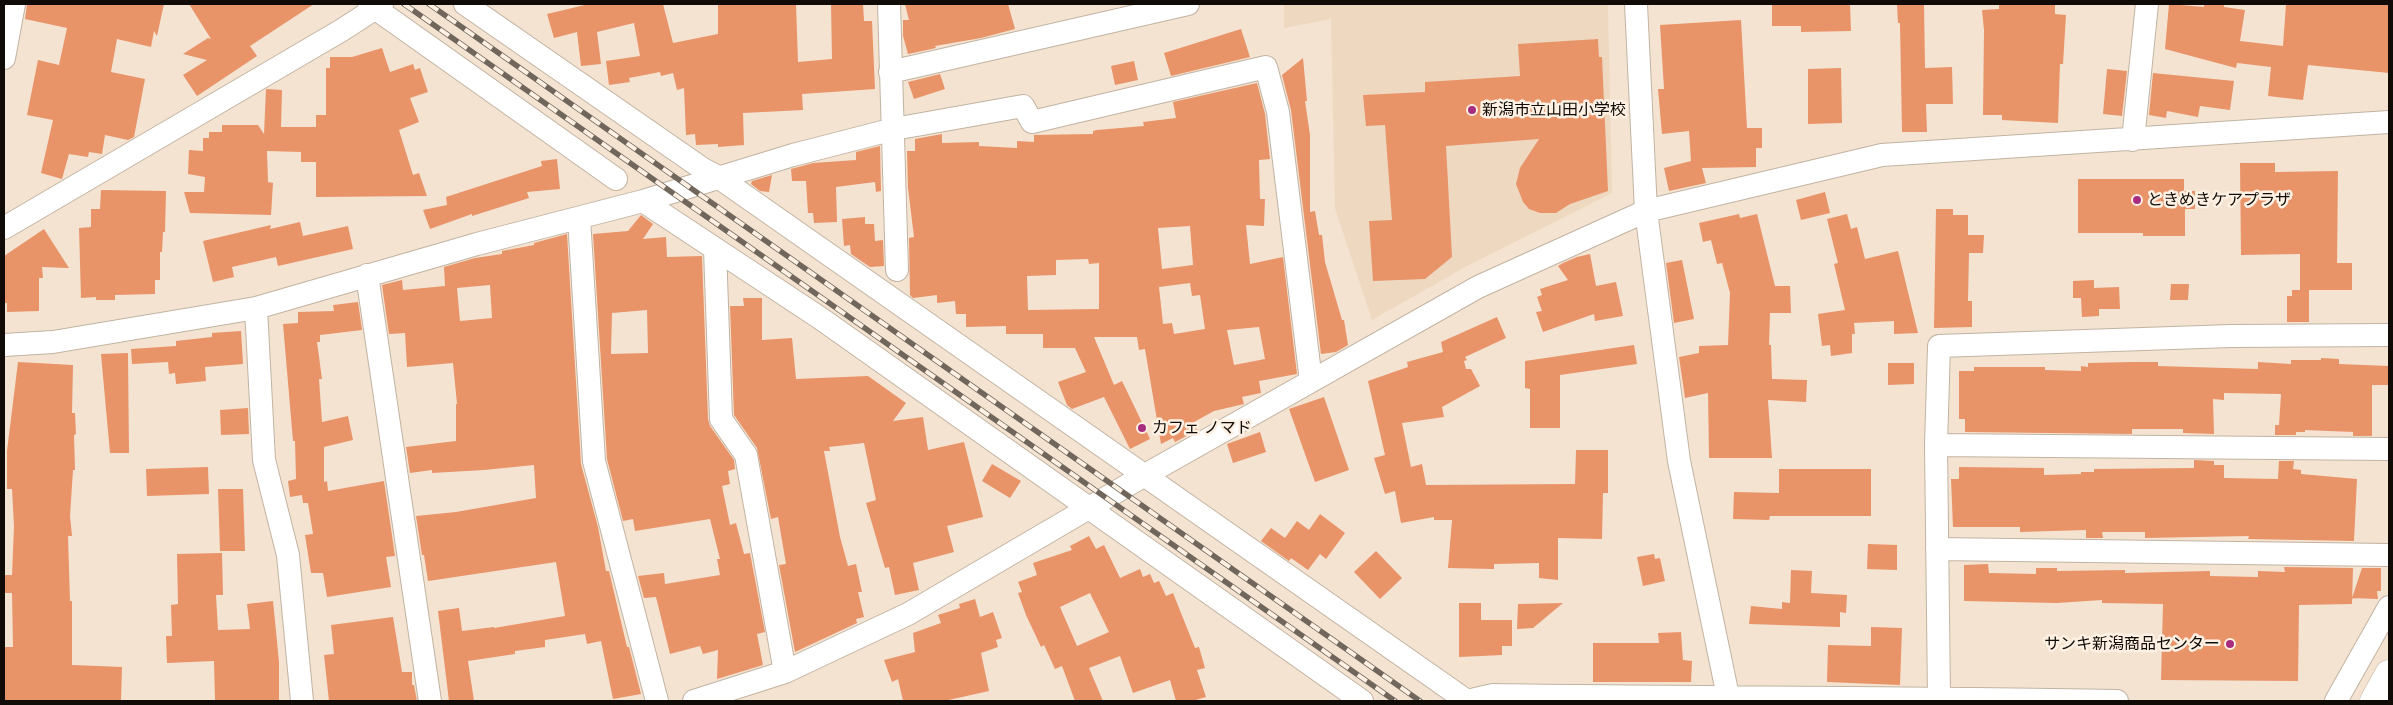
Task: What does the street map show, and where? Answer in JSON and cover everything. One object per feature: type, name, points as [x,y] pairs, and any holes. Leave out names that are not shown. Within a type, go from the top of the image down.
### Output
[{"type":"highway","points":[[2374,701],[2389,674]]},
{"type":"street","points":[[4,58],[14,4]]},
{"type":"street","points":[[466,4],[703,169],[718,177],[1467,701],[1493,695],[1729,700],[1939,698],[2117,701]]},
{"type":"street","points":[[889,4],[897,270]]},
{"type":"street","points":[[890,72],[1188,4]]},
{"type":"street","points":[[1636,4],[1646,212],[1679,462],[1729,700]]},
{"type":"street","points":[[2133,140],[2147,4]]},
{"type":"street","points":[[4,228],[342,30],[375,5],[616,179]]},
{"type":"street","points":[[4,345],[53,342],[256,308],[367,275],[643,201],[718,177],[894,129],[1023,106],[1032,122],[1266,68],[1278,112],[1311,381]]},
{"type":"street","points":[[694,701],[745,694],[785,672],[908,614],[1145,475],[1478,287],[1646,212],[1882,155],[2389,122]]},
{"type":"street","points":[[643,201],[820,318],[1362,701]]},
{"type":"street","points":[[579,218],[594,461],[657,701]]},
{"type":"street","points":[[715,249],[722,419],[746,456],[785,672]]},
{"type":"street","points":[[367,275],[430,701]]},
{"type":"street","points":[[256,308],[264,460],[288,555],[302,701]]},
{"type":"street","points":[[1939,698],[1936,445],[1939,346],[2231,336],[2389,336]]},
{"type":"street","points":[[1936,445],[2389,449]]},
{"type":"street","points":[[1937,549],[2389,554]]},
{"type":"street","points":[[2336,701],[2389,607]]},
{"type":"shaded area","name":"新潟市立山田小学校","points":[[1284,4],[1608,4],[1612,193],[1467,266],[1372,320],[1335,208],[1331,19],[1284,28]]},
{"type":"building","points":[[27,4],[164,4],[157,36],[154,31],[151,47],[117,39],[111,72],[145,79],[134,137],[128,140],[105,135],[102,154],[89,152],[88,157],[69,154],[62,179],[41,173],[53,120],[27,115],[38,60],[59,65],[67,28],[25,19]]},
{"type":"building","points":[[189,4],[314,4],[250,46],[257,56],[197,96],[183,75],[207,60],[183,54],[208,38],[211,39]]},
{"type":"building","points":[[589,4],[663,4],[673,43],[718,34],[718,4],[796,4],[798,62],[832,59],[831,4],[863,4],[864,21],[872,21],[875,89],[802,94],[803,110],[743,113],[744,145],[718,147],[718,144],[696,145],[695,134],[686,135],[684,88],[677,90],[673,73],[661,76],[660,72],[629,78],[630,82],[609,85],[606,61],[640,56],[634,23],[597,32],[601,64],[581,66],[577,32],[554,38],[547,14]]},
{"type":"building","points":[[905,4],[1008,4],[1015,29],[981,38],[935,46],[936,48],[908,54],[903,36],[903,20],[909,20]]},
{"type":"building","points":[[1772,4],[1850,4],[1851,31],[1801,32],[1801,26],[1772,26]]},
{"type":"building","points":[[1897,4],[1924,4],[1925,68],[1952,67],[1953,104],[1926,104],[1927,132],[1902,132],[1900,23],[1898,23]]},
{"type":"building","points":[[1999,4],[2055,4],[2055,14],[2066,15],[2063,64],[2060,64],[2058,123],[2002,120],[2002,115],[1983,115],[1984,30],[1982,10],[1999,9]]},
{"type":"building","points":[[2169,4],[2204,7],[2204,4],[2224,4],[2224,7],[2245,10],[2240,41],[2283,46],[2286,4],[2389,4],[2389,73],[2308,65],[2303,100],[2268,96],[2271,67],[2237,63],[2236,68],[2165,49]]},
{"type":"building","points":[[1741,20],[1747,128],[1762,128],[1762,148],[1756,148],[1756,167],[1702,168],[1706,183],[1669,191],[1664,168],[1691,161],[1689,131],[1662,134],[1658,89],[1664,89],[1660,25]]},
{"type":"building","points":[[1241,29],[1250,57],[1171,76],[1164,53]]},
{"type":"building","points":[[1598,39],[1599,57],[1602,57],[1608,191],[1570,204],[1556,213],[1540,213],[1529,209],[1523,202],[1516,184],[1520,168],[1539,139],[1446,146],[1452,257],[1425,279],[1373,281],[1369,221],[1392,220],[1385,125],[1366,126],[1363,95],[1425,92],[1425,82],[1520,76],[1518,44]]},
{"type":"building","points":[[382,48],[390,72],[413,64],[415,70],[420,68],[428,92],[410,98],[419,122],[399,130],[413,175],[419,173],[427,196],[316,197],[316,162],[301,162],[301,152],[267,151],[268,182],[273,183],[271,215],[190,213],[184,192],[204,192],[205,177],[188,174],[189,150],[203,151],[203,138],[209,138],[209,132],[222,132],[222,125],[258,125],[264,134],[266,89],[282,90],[281,127],[316,127],[316,115],[326,115],[326,68],[330,68],[330,57],[352,57]]},
{"type":"building","points":[[1303,58],[1307,101],[1305,101],[1310,135],[1310,212],[1315,211],[1319,235],[1322,235],[1325,262],[1342,320],[1344,320],[1348,345],[1336,352],[1321,354],[1291,110],[1282,75]]},
{"type":"building","points":[[1134,61],[1138,80],[1115,85],[1111,66]]},
{"type":"building","points":[[1841,68],[1842,123],[1808,124],[1808,69]]},
{"type":"building","points":[[2107,69],[2127,71],[2122,116],[2103,114]]},
{"type":"building","points":[[2153,73],[2234,81],[2230,110],[2200,106],[2198,117],[2167,111],[2166,118],[2149,115]]},
{"type":"building","points":[[940,74],[945,89],[914,99],[908,82]]},
{"type":"building","points":[[1257,83],[1265,114],[1270,159],[1259,160],[1260,199],[1265,199],[1264,226],[1246,225],[1250,264],[1283,257],[1297,374],[1259,381],[1261,393],[1242,397],[1244,404],[1214,411],[1194,422],[1198,430],[1175,442],[1173,438],[1161,444],[1145,349],[1139,350],[1137,337],[1094,337],[1114,385],[1122,381],[1150,439],[1130,449],[1104,397],[1072,409],[1067,405],[1058,382],[1086,372],[1075,348],[1043,348],[1043,334],[1006,334],[1006,326],[966,327],[966,314],[956,314],[955,301],[937,303],[937,295],[913,298],[910,295],[909,238],[914,237],[908,188],[907,151],[915,151],[915,139],[942,134],[942,143],[979,142],[979,146],[1017,148],[1017,141],[1034,142],[1034,135],[1093,134],[1093,131],[1097,130],[1144,126],[1143,122],[1176,118],[1173,102]],"holes":[[[1190,226],[1193,265],[1162,269],[1158,228]],[[1088,259],[1089,264],[1099,263],[1099,309],[1028,310],[1027,276],[1056,275],[1056,260]],[[1190,283],[1192,296],[1200,295],[1205,329],[1174,334],[1172,323],[1163,324],[1159,287]],[[1259,327],[1265,359],[1234,365],[1227,330]]]},
{"type":"building","points":[[880,146],[881,191],[876,192],[875,182],[836,187],[837,222],[814,223],[813,213],[808,213],[806,181],[792,181],[791,169],[813,163],[856,160],[856,152]]},
{"type":"building","points":[[557,159],[560,189],[527,192],[529,198],[472,216],[472,214],[430,229],[423,210],[447,205],[446,197],[542,166],[541,161]]},
{"type":"building","points":[[2240,163],[2275,163],[2275,172],[2338,171],[2337,263],[2352,263],[2352,290],[2300,290],[2300,254],[2241,255]]},
{"type":"building","points":[[772,175],[769,192],[760,191],[751,184],[752,181]]},
{"type":"building","name":"ときめきケアプラザ","points":[[2078,179],[2184,179],[2184,191],[2195,191],[2195,209],[2185,209],[2185,236],[2143,236],[2143,233],[2078,233]]},
{"type":"building","points":[[101,190],[166,191],[165,232],[163,232],[162,252],[160,252],[160,280],[155,280],[155,294],[115,295],[115,300],[96,300],[96,297],[81,298],[79,228],[91,227],[91,209],[100,209]]},
{"type":"building","points":[[1825,192],[1830,213],[1801,220],[1796,200]]},
{"type":"building","points":[[1936,209],[1953,209],[1953,215],[1968,215],[1968,235],[1984,235],[1983,253],[1969,253],[1968,301],[1972,301],[1972,327],[1934,328]]},
{"type":"building","points":[[1739,214],[1740,218],[1757,214],[1775,286],[1790,286],[1791,313],[1770,313],[1769,345],[1771,345],[1772,379],[1807,380],[1806,402],[1768,400],[1772,458],[1709,458],[1708,393],[1685,398],[1679,357],[1699,353],[1699,346],[1728,345],[1730,293],[1722,263],[1717,264],[1711,240],[1703,242],[1699,223]]},
{"type":"building","points":[[1847,214],[1851,229],[1857,227],[1865,259],[1898,251],[1918,333],[1894,334],[1894,321],[1854,323],[1855,334],[1852,334],[1852,353],[1831,356],[1830,345],[1822,346],[1818,314],[1845,310],[1834,264],[1838,263],[1827,219]]},
{"type":"building","points":[[641,215],[653,224],[643,239],[666,237],[667,257],[702,256],[708,419],[710,426],[734,460],[735,469],[728,471],[730,484],[722,486],[730,525],[736,523],[744,554],[750,553],[765,632],[757,634],[763,665],[717,679],[718,650],[703,654],[700,646],[670,654],[656,597],[644,598],[638,576],[664,573],[665,584],[720,575],[717,559],[720,559],[710,519],[635,531],[633,519],[623,521],[607,459],[593,234],[628,231]],"holes":[[[647,310],[648,353],[611,354],[612,313]]]},
{"type":"building","points":[[865,217],[865,224],[874,224],[875,241],[883,240],[884,266],[870,267],[851,254],[850,245],[844,246],[842,219]]},
{"type":"building","points":[[300,222],[303,236],[348,226],[353,249],[278,266],[276,257],[232,267],[234,277],[213,282],[203,241],[271,225],[270,229]]},
{"type":"building","points":[[44,229],[69,268],[42,267],[43,278],[39,278],[39,311],[7,312],[7,303],[4,303],[4,256]]},
{"type":"building","points":[[567,234],[581,464],[598,527],[606,571],[609,571],[627,647],[629,647],[641,694],[613,699],[601,641],[587,644],[585,634],[545,640],[545,647],[515,651],[515,654],[468,661],[474,701],[449,701],[438,611],[459,608],[462,631],[494,628],[565,616],[556,562],[428,581],[416,516],[456,512],[536,498],[534,465],[484,470],[432,473],[432,470],[410,473],[406,447],[456,441],[457,404],[453,363],[407,367],[405,333],[389,334],[382,285],[402,280],[403,290],[445,286],[444,267],[475,258],[502,254],[502,251],[534,245],[534,243]],"holes":[[[490,285],[492,318],[460,321],[457,288]]]},
{"type":"building","points":[[1590,254],[1596,286],[1616,282],[1623,316],[1595,321],[1594,314],[1543,332],[1536,312],[1542,311],[1537,297],[1542,295],[1540,289],[1568,280],[1558,266],[1577,257]]},
{"type":"building","points":[[1682,260],[1694,319],[1674,323],[1666,263]]},
{"type":"building","points":[[2094,280],[2094,288],[2119,287],[2120,309],[2099,309],[2099,316],[2082,317],[2081,298],[2073,298],[2073,281]]},
{"type":"building","points":[[2171,284],[2189,284],[2188,300],[2170,300]]},
{"type":"building","points":[[2292,290],[2309,290],[2309,322],[2287,322],[2287,296],[2292,296]]},
{"type":"building","points":[[743,298],[762,298],[762,340],[792,338],[796,379],[868,376],[906,403],[893,421],[923,417],[928,450],[964,442],[983,517],[947,526],[954,552],[913,563],[919,590],[895,595],[889,567],[885,568],[866,503],[876,500],[864,443],[829,447],[830,451],[824,451],[840,537],[848,566],[856,564],[862,592],[858,592],[864,617],[856,619],[857,623],[795,652],[779,565],[786,564],[778,517],[771,519],[757,448],[734,415],[730,306],[744,306]]},
{"type":"building","points":[[358,302],[362,330],[320,335],[320,342],[317,342],[322,379],[319,379],[322,422],[348,416],[353,440],[324,447],[324,482],[327,481],[328,491],[384,481],[395,556],[386,557],[391,587],[327,597],[323,573],[311,573],[305,535],[313,534],[308,503],[303,503],[302,495],[290,497],[288,481],[296,479],[295,441],[293,441],[283,324],[298,323],[298,312],[334,311],[333,305]]},
{"type":"building","points":[[1497,317],[1506,338],[1465,357],[1467,360],[1464,361],[1466,369],[1471,369],[1480,386],[1442,407],[1444,417],[1402,423],[1411,467],[1422,464],[1426,485],[1575,484],[1576,450],[1608,450],[1608,493],[1603,493],[1602,539],[1558,538],[1558,580],[1539,578],[1539,563],[1494,564],[1494,569],[1448,568],[1452,520],[1434,520],[1434,517],[1401,523],[1395,491],[1385,494],[1374,458],[1385,455],[1368,381],[1408,367],[1407,362],[1443,352],[1441,342]]},
{"type":"building","points":[[241,331],[243,364],[205,367],[206,381],[176,384],[175,373],[169,374],[168,362],[132,364],[131,349],[176,346],[176,341],[212,337],[212,333]]},
{"type":"building","points":[[1634,345],[1637,364],[1560,375],[1560,428],[1530,428],[1530,389],[1525,388],[1525,361]]},
{"type":"building","points":[[128,353],[129,453],[110,453],[101,354]]},
{"type":"building","points":[[2321,358],[2339,359],[2339,364],[2389,366],[2389,385],[2372,385],[2372,436],[2353,436],[2353,432],[2305,430],[2305,432],[2296,432],[2296,435],[2275,435],[2275,425],[2279,425],[2281,394],[2224,393],[2224,400],[2213,399],[2214,434],[2183,433],[2183,429],[2132,429],[2132,434],[1965,432],[1965,419],[1959,419],[1959,371],[1974,371],[1974,367],[2045,367],[2045,370],[2081,371],[2081,366],[2088,367],[2088,363],[2158,362],[2158,366],[2258,369],[2258,362],[2291,364],[2291,360],[2321,360]]},
{"type":"building","points":[[18,362],[73,365],[72,413],[75,413],[75,470],[73,470],[70,516],[72,536],[68,536],[70,601],[72,601],[72,665],[122,667],[121,701],[4,701],[4,647],[13,647],[12,593],[4,593],[4,575],[12,575],[14,526],[12,489],[7,489],[7,451]]},
{"type":"building","points":[[1888,363],[1914,363],[1914,384],[1888,385]]},
{"type":"building","points":[[1324,397],[1349,470],[1315,482],[1289,409]]},
{"type":"building","points":[[248,408],[249,434],[221,435],[220,410]]},
{"type":"building","points":[[1260,432],[1266,452],[1233,463],[1227,444]]},
{"type":"building","points":[[2194,460],[2214,461],[2214,465],[2224,465],[2224,478],[2278,479],[2279,461],[2294,461],[2293,469],[2301,470],[2301,474],[2357,479],[2354,541],[2248,539],[2249,536],[2145,538],[2145,532],[2102,532],[2103,538],[2086,538],[2086,530],[2020,532],[2020,527],[1953,527],[1951,479],[1959,479],[1959,467],[2044,468],[2044,475],[2081,474],[2081,472],[2094,472],[2094,469],[2194,468]]},
{"type":"building","points":[[992,464],[1021,481],[1010,498],[982,481]]},
{"type":"building","points":[[208,467],[209,494],[147,496],[146,469]]},
{"type":"building","points":[[1779,469],[1871,469],[1871,516],[1770,516],[1769,520],[1733,519],[1734,492],[1779,493]]},
{"type":"building","points":[[218,489],[243,489],[245,551],[220,551]]},
{"type":"building","points":[[1320,514],[1345,533],[1326,559],[1320,554],[1308,570],[1291,558],[1289,561],[1261,541],[1271,528],[1285,538],[1297,521],[1309,530]]},
{"type":"building","points":[[1089,536],[1096,549],[1104,545],[1120,578],[1140,569],[1143,577],[1150,574],[1154,583],[1159,581],[1166,596],[1173,593],[1195,648],[1199,647],[1205,668],[1197,670],[1206,697],[1192,701],[1176,701],[1170,680],[1133,693],[1120,656],[1089,668],[1103,701],[1075,701],[1062,666],[1055,669],[1044,645],[1041,647],[1018,593],[1022,592],[1018,582],[1037,575],[1033,563],[1072,550],[1070,546]],"holes":[[[1090,593],[1109,632],[1077,646],[1060,607]]]},
{"type":"building","points":[[1868,544],[1897,545],[1897,570],[1867,569]]},
{"type":"building","points":[[1376,551],[1402,578],[1380,599],[1354,572]]},
{"type":"building","points":[[222,553],[223,595],[216,595],[218,630],[250,629],[247,604],[273,601],[279,662],[279,701],[215,701],[214,661],[167,663],[166,636],[172,636],[171,605],[178,604],[177,554]]},
{"type":"building","points":[[1654,554],[1655,559],[1660,558],[1665,581],[1643,586],[1637,557]]},
{"type":"building","points":[[1988,564],[1989,573],[2036,574],[2036,568],[2057,568],[2057,571],[2125,570],[2125,573],[2210,571],[2210,576],[2258,577],[2258,571],[2285,572],[2284,567],[2353,568],[2352,604],[2299,605],[2298,681],[2161,680],[2163,604],[2102,603],[2102,600],[2057,603],[1964,601],[1964,565]]},
{"type":"building","points":[[2362,568],[2381,568],[2381,591],[2377,591],[2378,599],[2352,598]]},
{"type":"building","points":[[1791,570],[1812,571],[1811,593],[1847,595],[1846,613],[1840,612],[1840,627],[1749,624],[1751,606],[1782,609],[1782,602],[1790,603]]},
{"type":"building","points":[[975,599],[980,617],[993,612],[1002,638],[996,640],[998,647],[981,653],[989,691],[944,701],[903,701],[898,679],[892,682],[884,660],[915,652],[913,633],[941,623],[938,615],[960,608],[959,604]]},
{"type":"building","points":[[1459,603],[1481,603],[1481,620],[1512,620],[1512,646],[1502,646],[1502,655],[1459,657]]},
{"type":"building","points":[[1563,603],[1533,628],[1517,629],[1518,604]]},
{"type":"building","points":[[393,617],[402,672],[412,672],[412,685],[414,685],[417,701],[329,701],[324,655],[334,654],[331,625]]},
{"type":"building","points":[[1871,627],[1902,628],[1900,685],[1827,682],[1828,645],[1871,646]]},
{"type":"building","points":[[1681,632],[1683,660],[1692,661],[1691,682],[1593,682],[1593,643],[1659,643],[1658,633]]},
{"type":"railway","points":[[404,4],[1395,701]]},
{"type":"railway","points":[[429,4],[1420,701]]},
{"type":"place","name":"新潟市立山田小学校","points":[[1472,110]]},
{"type":"place","name":"ときめきケアプラザ","points":[[2137,200]]},
{"type":"place","name":"カフェ ノマド","points":[[1142,428]]},
{"type":"place","name":"サンキ新潟商品センター","points":[[2230,644]]}]
